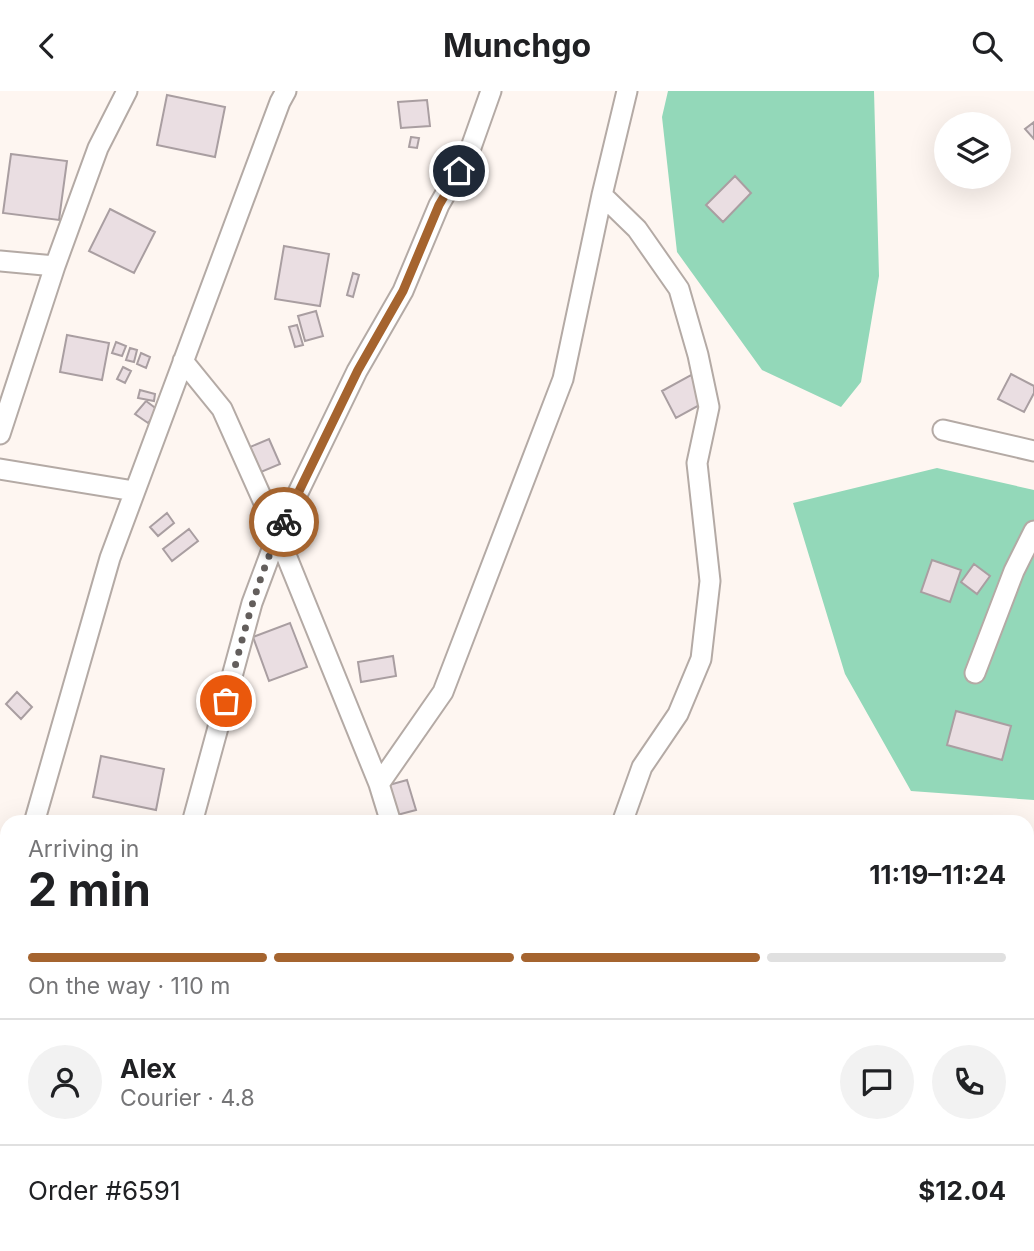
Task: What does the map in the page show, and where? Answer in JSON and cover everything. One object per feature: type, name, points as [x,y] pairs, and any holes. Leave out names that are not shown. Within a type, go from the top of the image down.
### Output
[{"type":"street","points":[[0,434],[55,266],[98,148],[127,91]]},
{"type":"street","points":[[39,815],[110,558],[286,91]]},
{"type":"street","points":[[194,815],[252,603],[277,536],[358,370],[403,291],[439,205],[469,153],[491,91]]},
{"type":"street","points":[[379,784],[443,692],[563,379],[627,91]]},
{"type":"street","points":[[602,195],[637,229],[679,289],[698,355],[709,407],[697,463],[710,581],[701,659],[678,714],[642,767],[625,815]]},
{"type":"street","points":[[0,261],[55,266]]},
{"type":"street","points":[[183,361],[222,409],[379,784],[389,815]]},
{"type":"street","points":[[943,430],[1034,451]]},
{"type":"street","points":[[0,469],[134,491]]},
{"type":"street","points":[[975,673],[1014,571],[1034,531]]},
{"type":"green space","points":[[668,91],[874,91],[879,276],[861,382],[841,407],[762,370],[677,252],[662,117]]},
{"type":"green space","points":[[937,468],[1034,490],[1034,800],[911,791],[845,674],[793,503]]},
{"type":"building","points":[[167,95],[225,107],[215,157],[157,145]]},
{"type":"building","points":[[427,100],[430,126],[401,128],[398,102]]},
{"type":"building","points":[[1034,122],[1034,139],[1025,129]]},
{"type":"building","points":[[411,137],[419,138],[417,148],[409,147]]},
{"type":"building","points":[[11,154],[67,161],[59,220],[3,213]]},
{"type":"building","points":[[735,176],[751,193],[723,222],[706,205]]},
{"type":"building","points":[[110,209],[155,232],[134,273],[89,251]]},
{"type":"building","points":[[284,246],[329,254],[320,306],[275,299]]},
{"type":"building","points":[[353,273],[359,275],[353,297],[347,295]]},
{"type":"building","points":[[316,311],[323,336],[305,341],[298,316]]},
{"type":"building","points":[[297,325],[303,345],[295,347],[289,327]]},
{"type":"building","points":[[67,335],[109,343],[102,380],[60,372]]},
{"type":"building","points":[[116,342],[126,346],[122,356],[112,353]]},
{"type":"building","points":[[130,348],[137,350],[134,362],[126,360]]},
{"type":"building","points":[[141,353],[150,357],[146,368],[137,364]]},
{"type":"building","points":[[123,367],[131,371],[125,383],[117,379]]},
{"type":"building","points":[[1011,374],[1034,386],[1034,393],[1024,412],[998,399]]},
{"type":"building","points":[[691,375],[705,402],[676,418],[662,391]]},
{"type":"building","points":[[140,390],[155,394],[154,401],[138,398]]},
{"type":"building","points":[[146,401],[158,410],[148,423],[135,414]]},
{"type":"building","points":[[269,439],[280,464],[261,472],[250,447]]},
{"type":"building","points":[[167,513],[174,523],[158,536],[150,527]]},
{"type":"building","points":[[189,529],[198,541],[172,561],[163,549]]},
{"type":"building","points":[[932,560],[961,570],[950,602],[921,592]]},
{"type":"building","points":[[974,564],[990,576],[977,594],[961,582]]},
{"type":"building","points":[[290,623],[307,667],[269,681],[253,637]]},
{"type":"building","points":[[393,656],[396,676],[361,682],[358,662]]},
{"type":"building","points":[[17,692],[32,707],[21,719],[6,704]]},
{"type":"building","points":[[956,711],[1011,726],[1002,760],[947,745]]},
{"type":"building","points":[[101,756],[164,769],[156,810],[93,797]]},
{"type":"building","points":[[407,780],[416,810],[397,815],[389,785]]},
{"type":"way so far","points":[[226,701],[252,603],[284,522]]},
{"type":"route","points":[[284,522],[358,370],[403,291],[439,205],[459,171]]}]
